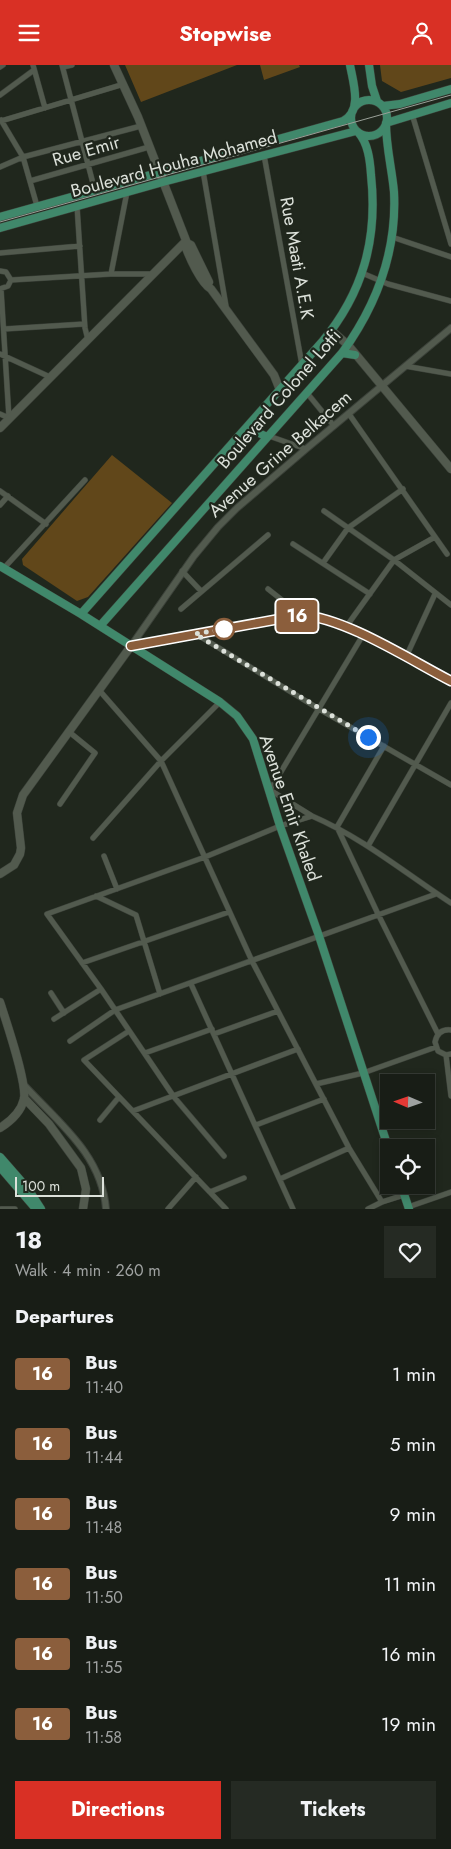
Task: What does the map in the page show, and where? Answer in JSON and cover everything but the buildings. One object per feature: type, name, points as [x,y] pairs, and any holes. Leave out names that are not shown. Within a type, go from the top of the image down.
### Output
[{"type":"main road","points":[[114,65],[141,126],[186,242],[185,245],[188,253],[205,285],[211,289],[274,375],[280,390]]},
{"type":"main road","points":[[350,65],[355,96],[352,123],[357,131],[367,135],[376,134],[386,123],[451,103]]},
{"type":"main road","points":[[369,65],[372,85],[386,114],[386,123]]},
{"type":"main road","points":[[352,114],[355,107],[360,102],[366,100],[380,104],[400,104],[451,89]]},
{"type":"main road","name":"Boulevard Houha Mohamed","points":[[0,217],[95,191],[158,171],[338,123],[348,119],[352,114]]},
{"type":"main road","name":"Boulevard Colonel Lotfi","points":[[100,626],[348,345],[369,308],[381,281],[392,237],[394,190],[386,136],[386,123]]},
{"type":"main road","name":"Boulevard Houha Mohamed","points":[[0,229],[203,171],[351,131],[357,131]]},
{"type":"main road","name":"Boulevard Colonel Lotfi","points":[[82,614],[332,331],[345,311],[362,273],[371,236],[373,203],[368,153],[363,139],[357,131]]},
{"type":"main road","points":[[0,428],[186,242]]},
{"type":"main road","points":[[332,331],[348,345],[451,469]]},
{"type":"main road","points":[[342,353],[355,355]]},
{"type":"main road","points":[[274,375],[286,383]]},
{"type":"main road","points":[[253,422],[257,432],[268,437]]},
{"type":"main road","points":[[244,432],[255,437],[259,446]]},
{"type":"main road","name":"Avenue Emir Khaled","points":[[2,567],[82,614],[220,702],[237,716],[253,739],[280,827],[319,936],[386,1139]]},
{"type":"main road","points":[[0,874],[14,865],[20,854],[17,813],[19,803],[68,731],[131,646],[301,615],[313,616],[363,635],[451,681]]},
{"type":"main road","points":[[0,1002],[24,1085],[24,1098],[16,1115],[0,1128]]},
{"type":"main road","points":[[24,1098],[49,1124],[80,1168],[86,1189],[83,1209]]},
{"type":"main road","points":[[0,1157],[28,1189],[41,1209]]},
{"type":"main road","points":[[0,1167],[36,1209]]},
{"type":"main road","points":[[404,1195],[408,1208]]},
{"type":"street","points":[[72,65],[63,66],[95,191]]},
{"type":"street","points":[[0,95],[34,67],[45,108]]},
{"type":"street","points":[[37,207],[24,157],[1,120],[124,84]]},
{"type":"street","points":[[412,115],[451,244]]},
{"type":"street","points":[[0,167],[24,157],[141,126]]},
{"type":"street","name":"Rue Emir","points":[[30,181],[149,147]]},
{"type":"street","name":"Rue Maati A.E.K","points":[[264,155],[302,365]]},
{"type":"street","points":[[203,171],[226,311]]},
{"type":"street","points":[[111,274],[127,192]]},
{"type":"street","points":[[77,206],[84,324],[88,340]]},
{"type":"street","points":[[392,237],[451,257]]},
{"type":"street","points":[[0,253],[80,247]]},
{"type":"street","points":[[0,270],[8,274],[10,280],[8,286],[0,289],[9,418],[0,414]]},
{"type":"street","points":[[362,273],[381,281],[451,301]]},
{"type":"street","points":[[10,280],[111,274],[152,274]]},
{"type":"street","points":[[4,329],[84,324]]},
{"type":"street","name":"Avenue Grine Belkacem","points":[[131,646],[182,571],[218,527],[237,508],[451,328]]},
{"type":"street","points":[[0,354],[50,377]]},
{"type":"street","points":[[405,366],[451,375]]},
{"type":"street","points":[[307,393],[334,426]]},
{"type":"street","points":[[349,414],[447,554]]},
{"type":"street","points":[[268,437],[306,449]]},
{"type":"street","points":[[2,567],[46,524],[85,480]]},
{"type":"street","points":[[324,563],[348,527],[402,489]]},
{"type":"street","points":[[0,491],[46,524]]},
{"type":"street","points":[[0,505],[8,496]]},
{"type":"street","points":[[324,511],[394,560],[451,605]]},
{"type":"street","points":[[181,609],[268,535]]},
{"type":"street","points":[[346,627],[394,560],[435,537]]},
{"type":"street","points":[[293,544],[370,594]]},
{"type":"street","points":[[182,571],[201,591]]},
{"type":"street","points":[[268,589],[301,615]]},
{"type":"street","points":[[406,657],[435,594]]},
{"type":"street","points":[[195,634],[319,709],[451,785]]},
{"type":"street","points":[[363,635],[270,790],[312,817],[337,827],[368,846],[451,903]]},
{"type":"street","points":[[99,690],[161,761],[252,961],[349,1148],[382,1202]]},
{"type":"street","points":[[93,839],[161,761],[220,702]]},
{"type":"street","points":[[368,846],[451,703]]},
{"type":"street","points":[[60,804],[94,753],[68,731]]},
{"type":"street","points":[[337,827],[384,746]]},
{"type":"street","points":[[224,1156],[174,1097],[101,989],[47,914],[205,857],[280,827],[312,817]]},
{"type":"street","points":[[337,827],[438,1034]]},
{"type":"street","points":[[104,856],[117,889]]},
{"type":"street","points":[[70,1041],[115,1010],[436,893]]},
{"type":"street","points":[[96,896],[136,915],[160,994]]},
{"type":"street","points":[[82,963],[229,912]]},
{"type":"street","points":[[191,983],[293,1209]]},
{"type":"street","points":[[54,1019],[101,989]]},
{"type":"street","points":[[51,993],[64,1013]]},
{"type":"street","points":[[145,1053],[278,1011]]},
{"type":"street","points":[[451,1025],[451,1030],[442,1031],[438,1034],[435,1042],[438,1051],[448,1055],[451,1096]]},
{"type":"street","points":[[129,1031],[84,1060],[226,1209]]},
{"type":"street","points":[[316,1084],[363,1073],[436,1047]]},
{"type":"street","points":[[133,1111],[298,1049]]},
{"type":"street","points":[[24,1085],[89,1156],[102,1183],[106,1209]]},
{"type":"street","points":[[100,1120],[120,1097]]},
{"type":"street","points":[[256,1125],[324,1099]]},
{"type":"street","points":[[280,1179],[349,1148]]},
{"type":"street","points":[[168,1209],[175,1207],[196,1177]]},
{"type":"street","points":[[210,1192],[244,1178]]},
{"type":"street","points":[[408,1208],[451,1192]]},
{"type":"street","points":[[368,1209],[404,1195]]},
{"type":"street","points":[[1,1209],[15,1209]]},
{"type":"shaded area","points":[[125,65],[237,65],[141,102]]},
{"type":"shaded area","points":[[260,65],[299,65],[300,67],[264,80]]},
{"type":"shaded area","points":[[380,65],[451,65],[451,78],[401,92],[382,81]]},
{"type":"shaded area","points":[[112,455],[172,503],[88,597],[77,601],[23,565],[22,559]]},
{"type":"tram line","points":[[0,222],[451,95]]},
{"type":"bus line","name":"16","points":[[131,646],[301,615],[313,616],[363,635],[451,681]]},
{"type":"route","points":[[224,629],[195,634],[368,737]]}]
